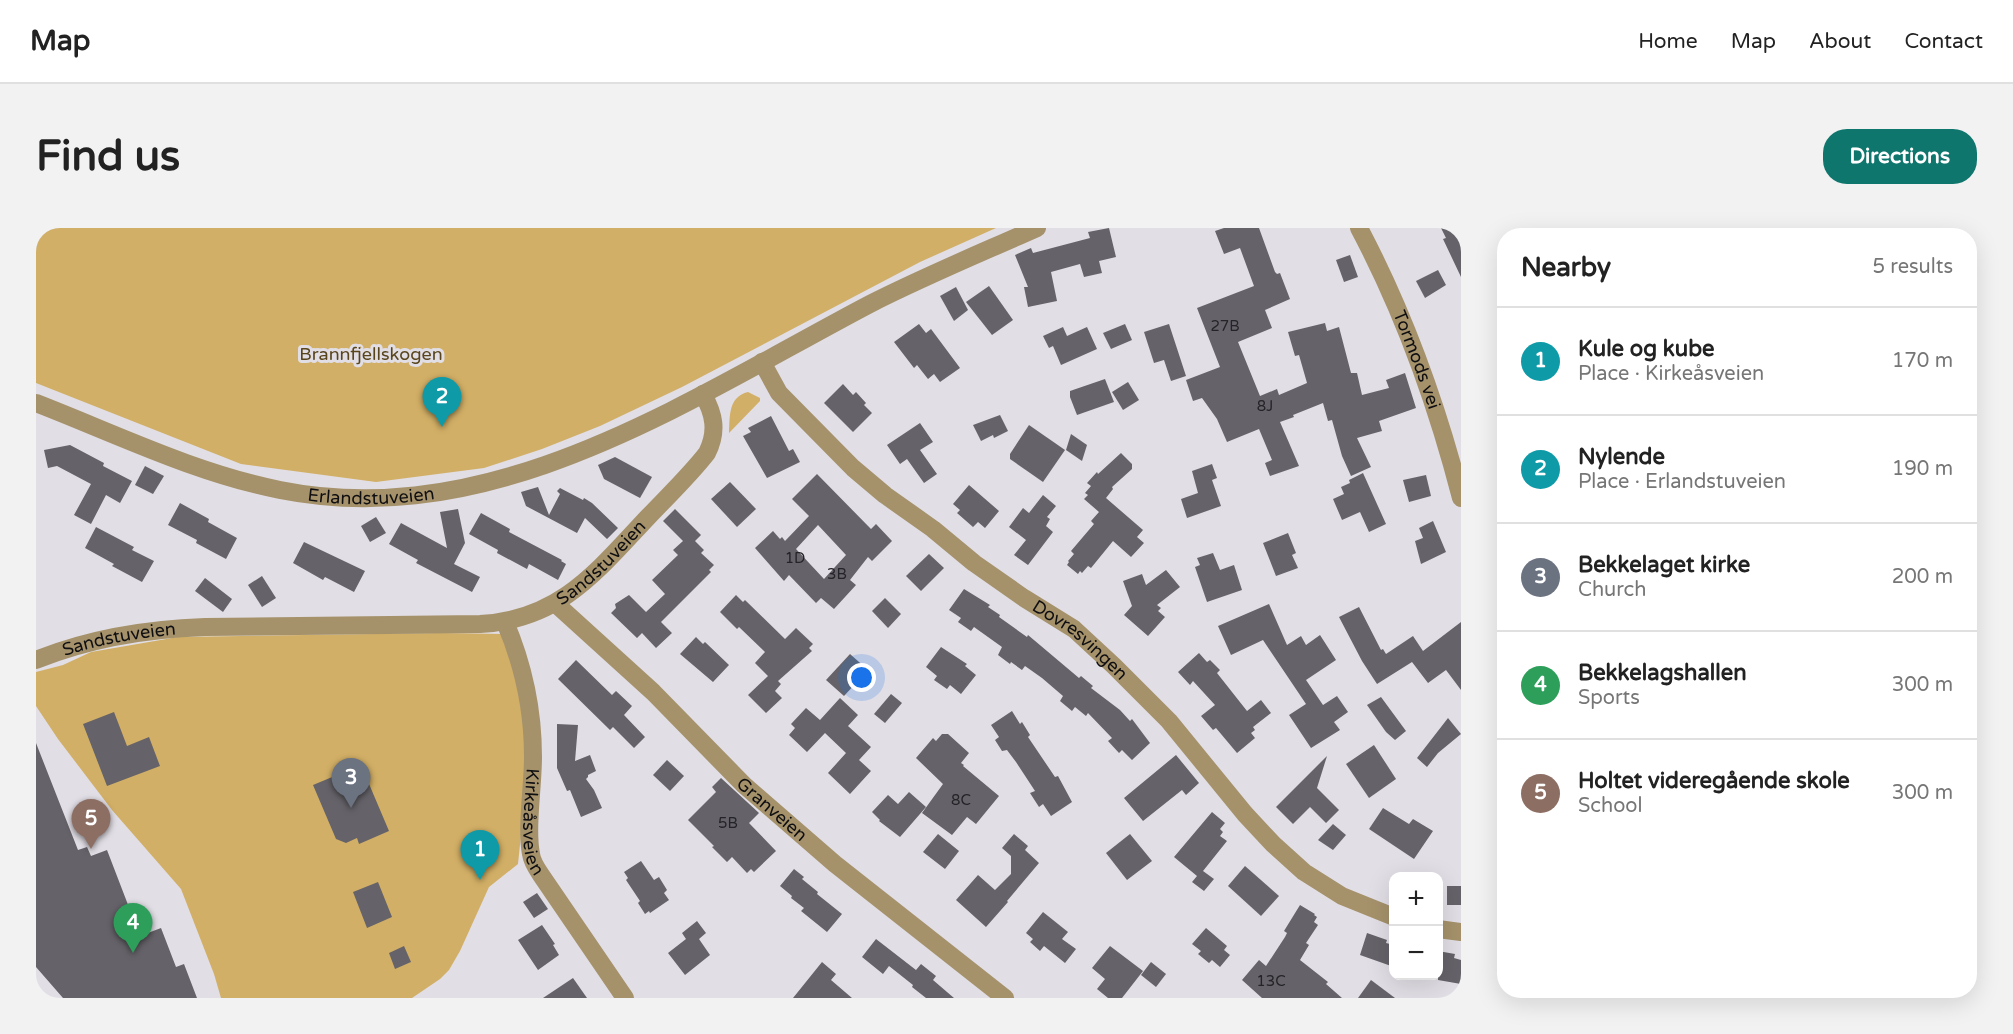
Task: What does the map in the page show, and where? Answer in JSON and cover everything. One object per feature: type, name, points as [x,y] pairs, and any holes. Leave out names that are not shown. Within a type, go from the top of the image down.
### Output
[{"type":"street","points":[[703,394],[922,279],[1037,228]]},
{"type":"street","name":"Tormods vei","points":[[1359,228],[1411,344],[1439,421],[1461,498]]},
{"type":"street","name":"Dovresvingen","points":[[762,362],[779,393],[853,468],[974,563],[1074,629],[1114,666],[1169,721],[1245,814],[1304,872],[1342,896],[1389,915]]},
{"type":"street","name":"Erlandstuveien","points":[[36,403],[179,460],[232,478],[300,493],[376,498],[449,491],[514,475],[610,439],[703,394]]},
{"type":"street","name":"Sandstuveien","points":[[36,660],[86,643],[161,629],[505,622],[538,613],[556,604],[605,563],[707,453],[713,439],[714,420],[703,394]]},
{"type":"street","name":"Granveien","points":[[556,604],[653,692],[744,784],[835,864],[1000,996]]},
{"type":"street","name":"Kirkeåsveien","points":[[505,622],[513,641],[522,675],[530,722],[533,755],[531,855],[540,875],[625,998]]},
{"type":"street","points":[[1443,930],[1461,932]]},
{"type":"green space","name":"Brannfjellskogen","points":[[36,228],[996,228],[920,262],[682,387],[600,426],[542,449],[484,468],[376,482],[241,464],[36,383]]},
{"type":"green space","points":[[748,392],[760,398],[760,401],[729,433],[733,403],[741,394]]},
{"type":"green space","points":[[506,634],[530,748],[518,864],[489,887],[449,970],[412,998],[221,998],[181,889],[112,810],[58,739],[36,706],[36,672],[63,665],[91,652],[178,637]]},
{"type":"building","points":[[1109,228],[1116,257],[1099,261],[1102,273],[1084,277],[1080,264],[1051,272],[1057,301],[1028,307],[1024,287],[1028,287],[1015,255],[1031,248],[1033,253],[1090,238],[1088,232]]},
{"type":"building","points":[[1224,228],[1259,228],[1275,272],[1280,273],[1290,299],[1265,310],[1272,328],[1238,342],[1260,396],[1277,389],[1279,395],[1307,383],[1299,355],[1295,356],[1288,332],[1325,323],[1327,331],[1339,327],[1351,373],[1357,373],[1362,395],[1389,388],[1386,380],[1405,373],[1416,408],[1379,421],[1382,431],[1357,438],[1371,467],[1351,476],[1342,456],[1332,420],[1328,421],[1323,403],[1280,422],[1299,466],[1270,476],[1265,463],[1272,460],[1259,429],[1227,442],[1217,419],[1202,398],[1193,401],[1186,380],[1220,367],[1197,308],[1254,286],[1240,248],[1224,254],[1215,231]]},
{"type":"building","points":[[1441,228],[1461,228],[1461,277],[1443,239],[1446,238]]},
{"type":"building","points":[[1350,255],[1358,277],[1344,282],[1336,260]]},
{"type":"building","points":[[1438,270],[1446,285],[1425,298],[1416,281]]},
{"type":"building","points":[[989,286],[1013,320],[992,335],[966,302]]},
{"type":"building","points":[[956,287],[968,310],[954,321],[940,296]]},
{"type":"building","points":[[919,324],[926,333],[931,329],[960,368],[940,382],[934,374],[928,379],[917,365],[914,368],[894,342]]},
{"type":"building","points":[[1125,324],[1132,340],[1111,349],[1103,333]]},
{"type":"building","points":[[1169,324],[1186,376],[1171,381],[1164,360],[1154,363],[1144,332]]},
{"type":"building","points":[[1063,327],[1067,336],[1087,327],[1097,349],[1061,365],[1053,346],[1049,348],[1043,336]]},
{"type":"building","points":[[1105,379],[1114,402],[1077,415],[1070,391]]},
{"type":"building","points":[[1128,382],[1139,400],[1123,410],[1112,392]]},
{"type":"building","points":[[843,384],[853,395],[856,392],[872,413],[853,432],[824,403]]},
{"type":"building","points":[[1000,415],[1008,431],[981,441],[973,425]]},
{"type":"building","points":[[771,416],[789,451],[793,449],[800,462],[767,478],[743,436],[751,432],[748,428]]},
{"type":"building","points":[[920,423],[933,442],[920,450],[937,474],[924,483],[907,459],[900,464],[887,445]]},
{"type":"building","points":[[1029,425],[1065,450],[1043,482],[1010,459],[1010,454]]},
{"type":"building","points":[[1071,434],[1087,445],[1082,461],[1066,450]]},
{"type":"building","points":[[70,445],[132,481],[120,503],[106,495],[91,524],[74,515],[91,484],[57,466],[48,468],[44,450]]},
{"type":"building","points":[[1121,453],[1132,464],[1132,469],[1112,487],[1113,489],[1106,498],[1143,530],[1137,537],[1144,543],[1131,557],[1113,541],[1091,568],[1088,566],[1078,574],[1067,565],[1074,554],[1071,551],[1094,524],[1091,521],[1099,512],[1084,499],[1088,495],[1085,493],[1091,486],[1087,483]]},
{"type":"building","points":[[615,457],[652,477],[640,498],[604,479],[598,465]]},
{"type":"building","points":[[1212,464],[1217,478],[1212,480],[1221,506],[1187,518],[1181,499],[1198,493],[1192,471]]},
{"type":"building","points":[[145,466],[164,476],[153,494],[135,485]]},
{"type":"building","points":[[1363,473],[1386,524],[1369,532],[1360,512],[1342,520],[1333,499],[1344,494],[1341,487],[1350,483],[1349,480]]},
{"type":"building","points":[[817,474],[871,529],[876,524],[892,541],[872,561],[868,557],[850,580],[856,585],[834,609],[821,598],[816,603],[789,575],[784,581],[755,548],[773,531],[785,541],[809,516],[792,499]],"holes":[[[818,525],[846,555],[824,579],[796,549]]]},
{"type":"building","points":[[1426,475],[1431,496],[1409,502],[1403,480]]},
{"type":"building","points":[[730,482],[756,509],[737,527],[711,499]]},
{"type":"building","points":[[969,485],[999,511],[985,528],[978,522],[973,527],[957,513],[960,510],[953,504]]},
{"type":"building","points":[[538,487],[549,515],[560,494],[557,491],[560,488],[592,503],[618,528],[607,539],[585,518],[577,533],[526,506],[521,492]]},
{"type":"building","points":[[1043,495],[1056,506],[1047,517],[1050,519],[1046,526],[1053,532],[1028,565],[1014,555],[1026,540],[1009,527],[1023,508],[1029,513]]},
{"type":"building","points":[[180,503],[237,538],[226,559],[168,525]]},
{"type":"building","points":[[458,509],[465,543],[454,564],[480,577],[472,592],[416,563],[418,560],[389,544],[401,523],[447,548],[440,512]]},
{"type":"building","points":[[675,509],[701,535],[695,541],[704,550],[701,553],[714,565],[709,570],[711,572],[661,622],[672,633],[656,648],[642,633],[637,638],[611,613],[616,608],[615,604],[629,595],[646,612],[665,594],[652,580],[678,555],[673,550],[683,541],[663,521]]},
{"type":"building","points":[[481,513],[510,529],[509,532],[562,560],[566,564],[558,580],[529,564],[527,569],[497,553],[498,550],[469,534]]},
{"type":"building","points":[[376,517],[386,533],[370,542],[361,526]]},
{"type":"building","points":[[1433,521],[1446,552],[1421,564],[1415,541],[1423,538],[1419,528]]},
{"type":"building","points":[[96,527],[134,547],[132,550],[154,561],[142,582],[85,548]]},
{"type":"building","points":[[1288,533],[1296,553],[1292,555],[1298,568],[1276,576],[1263,543]]},
{"type":"building","points":[[304,542],[365,571],[354,592],[325,577],[323,580],[293,563]]},
{"type":"building","points":[[1213,553],[1220,570],[1234,565],[1242,590],[1207,602],[1195,567],[1200,565],[1197,558]]},
{"type":"building","points":[[929,554],[944,568],[921,591],[906,576]]},
{"type":"building","points":[[1166,570],[1180,587],[1157,605],[1161,608],[1158,611],[1165,617],[1148,636],[1124,615],[1132,606],[1123,581],[1142,574],[1146,585]]},
{"type":"building","points":[[262,576],[276,598],[262,607],[248,585]]},
{"type":"building","points":[[205,578],[232,599],[223,612],[195,591]]},
{"type":"building","points":[[964,589],[990,605],[988,607],[1000,615],[999,617],[1027,637],[1028,635],[1079,678],[1081,676],[1093,686],[1091,688],[1120,710],[1130,721],[1132,719],[1150,743],[1132,760],[1122,750],[1119,753],[1108,741],[1112,738],[1088,713],[1086,716],[1075,707],[1072,711],[1060,701],[1063,696],[1042,678],[1025,666],[1022,670],[1011,662],[1010,664],[998,655],[1002,647],[974,627],[971,631],[958,622],[961,618],[949,610]]},
{"type":"building","points":[[736,595],[743,602],[745,600],[785,639],[796,628],[813,644],[809,648],[812,651],[778,681],[781,684],[775,691],[782,698],[766,713],[748,695],[768,676],[755,663],[765,652],[720,612]]},
{"type":"building","points":[[885,598],[901,614],[888,628],[872,611]]},
{"type":"building","points":[[1269,604],[1287,645],[1301,636],[1306,645],[1320,635],[1336,660],[1306,680],[1323,705],[1337,696],[1348,712],[1334,722],[1340,730],[1311,748],[1289,715],[1306,704],[1263,640],[1231,655],[1218,626]]},
{"type":"building","points":[[1359,607],[1381,650],[1383,649],[1386,654],[1413,636],[1423,651],[1461,622],[1461,690],[1446,670],[1428,683],[1412,662],[1377,684],[1339,617]]},
{"type":"building","points":[[696,637],[703,644],[705,642],[729,665],[713,682],[680,654]]},
{"type":"building","points":[[941,647],[967,664],[965,666],[976,675],[961,694],[950,685],[947,689],[934,680],[937,676],[926,667]]},
{"type":"building","points":[[1199,653],[1207,662],[1210,660],[1220,670],[1217,673],[1247,711],[1261,700],[1271,713],[1253,727],[1255,730],[1251,733],[1255,738],[1237,753],[1216,728],[1213,730],[1201,716],[1215,705],[1193,681],[1190,685],[1178,672]]},
{"type":"building","points":[[850,654],[868,670],[844,696],[826,680]]},
{"type":"building","points":[[576,660],[612,695],[616,691],[632,706],[624,715],[645,737],[634,748],[613,727],[610,730],[558,679]]},
{"type":"building","points":[[891,694],[902,703],[885,723],[874,714]]},
{"type":"building","points":[[1381,697],[1406,731],[1395,740],[1386,732],[1367,705]]},
{"type":"building","points":[[840,698],[858,715],[848,726],[871,747],[859,760],[871,771],[850,794],[828,773],[846,753],[825,733],[807,752],[789,735],[795,728],[791,724],[806,708],[820,720]]},
{"type":"building","points":[[1012,711],[1020,724],[1022,722],[1030,735],[1028,737],[1055,777],[1058,776],[1072,802],[1051,816],[1043,804],[1039,807],[1030,793],[1035,791],[1016,762],[1007,750],[1002,751],[995,740],[999,737],[991,725]]},
{"type":"building","points":[[114,712],[127,746],[149,737],[160,766],[107,786],[83,724]]},
{"type":"building","points":[[1448,718],[1461,734],[1438,753],[1427,767],[1417,758]]},
{"type":"building","points":[[557,724],[578,725],[575,761],[590,755],[596,771],[588,775],[586,779],[602,808],[581,817],[570,790],[567,791],[557,768]]},
{"type":"building","points":[[942,734],[948,734],[969,753],[961,763],[963,766],[999,796],[976,824],[967,817],[952,835],[922,813],[943,784],[916,758],[933,738],[936,741]]},
{"type":"building","points":[[36,743],[78,850],[87,847],[91,856],[107,850],[140,936],[161,928],[176,967],[184,964],[197,998],[63,998],[36,967]]},
{"type":"building","points":[[1374,745],[1396,779],[1369,798],[1346,764]]},
{"type":"building","points":[[1176,755],[1199,783],[1186,795],[1182,790],[1143,821],[1124,798]]},
{"type":"building","points":[[1327,756],[1317,788],[1339,810],[1326,823],[1310,807],[1293,824],[1276,807]]},
{"type":"building","points":[[667,760],[684,776],[670,791],[653,775]]},
{"type":"building","points":[[361,765],[389,831],[359,844],[357,838],[346,843],[336,839],[313,785]]},
{"type":"building","points":[[721,778],[759,813],[749,823],[776,851],[754,872],[751,869],[747,873],[732,857],[727,862],[688,820],[716,792],[712,787]]},
{"type":"building","points":[[909,792],[926,807],[900,837],[879,821],[872,812],[888,795],[898,804]]},
{"type":"building","points":[[1383,808],[1409,824],[1413,819],[1433,831],[1414,859],[1369,829]]},
{"type":"building","points":[[1212,812],[1225,823],[1220,829],[1223,832],[1220,836],[1227,841],[1203,871],[1214,879],[1204,891],[1192,882],[1197,876],[1174,857]]},
{"type":"building","points":[[1333,824],[1346,835],[1333,850],[1318,840]]},
{"type":"building","points":[[938,834],[959,851],[945,869],[923,852]]},
{"type":"building","points":[[1014,834],[1028,846],[1025,850],[1039,863],[986,927],[956,900],[978,875],[995,890],[1011,874],[1011,856],[1002,848]]},
{"type":"building","points":[[1130,834],[1152,861],[1127,880],[1106,853]]},
{"type":"building","points":[[641,861],[654,880],[659,877],[667,890],[664,893],[669,900],[645,914],[624,872]]},
{"type":"building","points":[[1245,866],[1279,896],[1261,916],[1228,886]]},
{"type":"building","points":[[794,869],[818,892],[817,894],[842,914],[827,932],[801,911],[804,908],[780,886]]},
{"type":"building","points":[[378,882],[392,917],[367,928],[353,892]]},
{"type":"building","points":[[1447,886],[1461,886],[1461,905],[1447,905]]},
{"type":"building","points":[[537,893],[548,909],[534,918],[523,902]]},
{"type":"building","points":[[1300,905],[1315,914],[1317,917],[1314,922],[1318,925],[1306,943],[1309,945],[1300,960],[1328,982],[1326,984],[1342,998],[1262,998],[1242,980],[1259,960],[1266,966],[1285,937],[1287,933],[1284,931]]},
{"type":"building","points":[[1043,912],[1068,932],[1062,939],[1076,949],[1065,963],[1044,946],[1040,951],[1030,942],[1033,939],[1026,933]]},
{"type":"building","points":[[697,921],[706,933],[699,939],[710,955],[685,975],[668,953],[686,939],[682,933]]},
{"type":"building","points":[[542,925],[555,944],[553,945],[559,955],[538,970],[518,940]]},
{"type":"building","points":[[1206,928],[1227,946],[1224,950],[1230,955],[1220,967],[1212,960],[1209,963],[1198,954],[1201,951],[1192,944]]},
{"type":"building","points":[[1367,933],[1387,940],[1386,943],[1389,944],[1389,965],[1360,955]]},
{"type":"building","points":[[876,939],[916,970],[921,964],[936,976],[933,980],[954,998],[926,998],[889,966],[883,974],[862,957]]},
{"type":"building","points":[[404,946],[411,962],[395,969],[389,953]]},
{"type":"building","points":[[1110,946],[1143,971],[1122,998],[1108,998],[1097,989],[1105,979],[1092,968]]},
{"type":"building","points":[[1443,952],[1455,954],[1454,958],[1461,960],[1461,984],[1438,980],[1443,980]]},
{"type":"building","points":[[822,962],[836,974],[831,980],[852,998],[793,998]]},
{"type":"building","points":[[1151,962],[1166,974],[1156,987],[1141,975]]},
{"type":"building","points":[[573,978],[587,998],[543,998]]},
{"type":"building","points":[[1371,980],[1395,998],[1358,998]]},
{"type":"place","name":"Nylende","points":[[442,427]]},
{"type":"place","name":"Bekkelaget kirke","points":[[351,808]]},
{"type":"place","name":"Holtet videregående skole","points":[[91,849]]},
{"type":"place","name":"Kule og kube","points":[[480,880]]},
{"type":"place","name":"Bekkelagshallen","points":[[133,953]]}]
